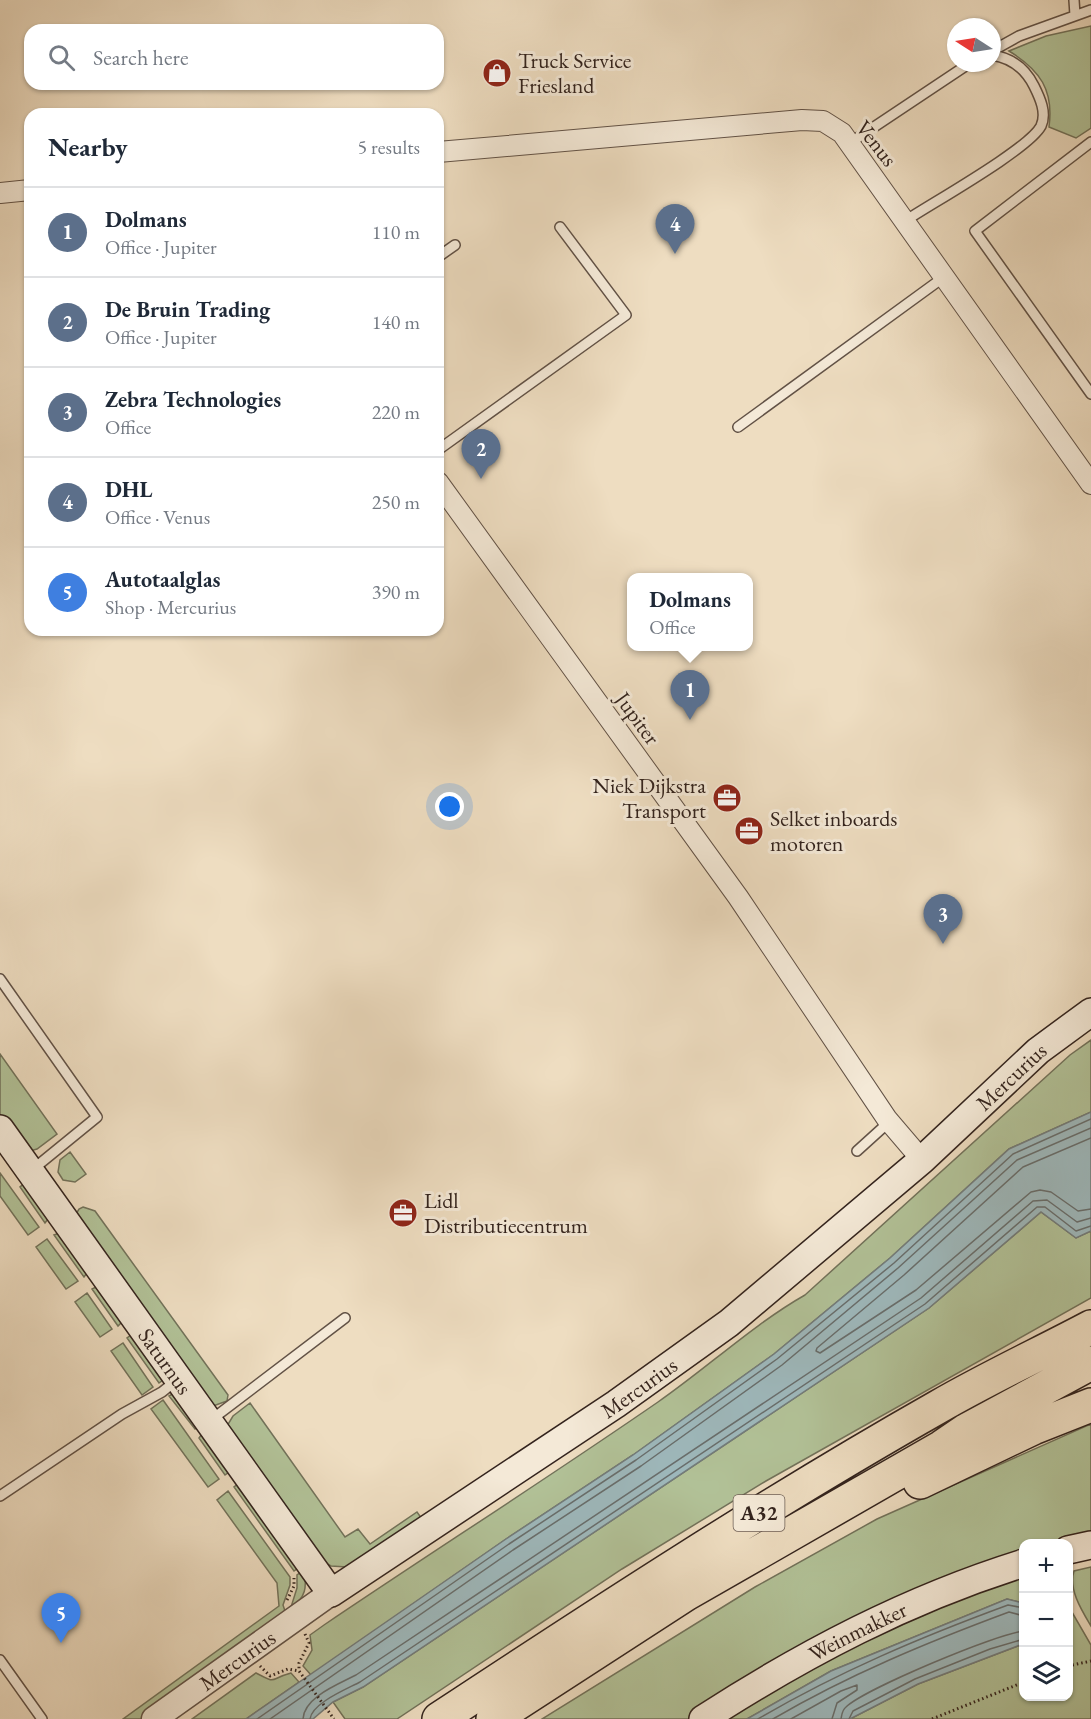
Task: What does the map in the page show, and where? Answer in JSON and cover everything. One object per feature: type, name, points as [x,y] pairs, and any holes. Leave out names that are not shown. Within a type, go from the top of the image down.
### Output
[{"type":"highway","name":"A32","points":[[439,1719],[762,1510],[940,1406],[1091,1327]]},
{"type":"highway","name":"A32","points":[[493,1719],[686,1594],[942,1447],[967,1430],[1091,1363]]},
{"type":"highway","name":"A32","points":[[686,1594],[765,1562],[932,1476],[1033,1428],[1091,1405]]},
{"type":"main road","name":"Mercurius","points":[[331,1593],[616,1404],[729,1323],[922,1160],[1038,1051],[1091,1012]]},
{"type":"main road","name":"Saturnus","points":[[0,1129],[331,1593]]},
{"type":"main road","points":[[1073,1549],[1091,1545]]},
{"type":"main road","name":"Weinmakker","points":[[703,1719],[800,1659],[867,1625],[943,1591],[1019,1564]]},
{"type":"street","name":"Venus","points":[[444,151],[802,120],[823,122],[842,133],[850,143],[1091,484]]},
{"type":"street","points":[[0,193],[24,191]]},
{"type":"street","name":"Jupiter","points":[[444,490],[738,897],[890,1122],[922,1160]]},
{"type":"street","name":"Mercurius","points":[[154,1719],[331,1593]]},
{"type":"lane","points":[[1074,0],[1075,15]]},
{"type":"lane","points":[[1001,47],[1019,36],[1091,10]]},
{"type":"lane","points":[[905,221],[1026,143],[1041,125],[1044,111],[1031,80],[1019,65],[1001,56]]},
{"type":"lane","points":[[850,143],[956,72]]},
{"type":"lane","points":[[1091,142],[975,231],[1091,394]]},
{"type":"lane","points":[[444,446],[626,315],[560,227]]},
{"type":"lane","points":[[444,253],[455,245]]},
{"type":"lane","points":[[738,427],[944,277]]},
{"type":"lane","points":[[0,979],[97,1117],[30,1172]]},
{"type":"lane","points":[[857,1151],[890,1122]]},
{"type":"lane","points":[[209,1422],[345,1318]]},
{"type":"lane","points":[[0,1496],[122,1414],[162,1392],[179,1379]]},
{"type":"lane","points":[[0,1660],[42,1719]]},
{"type":"path","points":[[299,1626],[309,1643],[299,1663],[299,1671]]},
{"type":"path","points":[[1073,1665],[1091,1662]]},
{"type":"path","points":[[259,1665],[270,1676],[291,1668],[299,1671],[334,1719]]},
{"type":"path","points":[[932,1719],[1019,1684]]},
{"type":"green space","points":[[1091,26],[1091,128],[1076,138],[1049,127],[1049,102],[1043,82],[1029,66],[1009,51],[1046,36]]},
{"type":"green space","points":[[1091,1040],[1091,1112],[1009,1149],[890,1258],[774,1354],[633,1455],[506,1539],[311,1675],[303,1666],[312,1650],[310,1635],[658,1402],[767,1319],[805,1295],[1070,1055]]},
{"type":"green space","points":[[0,1054],[57,1134],[37,1149],[30,1151],[22,1145],[0,1114]]},
{"type":"green space","points":[[70,1152],[86,1174],[75,1182],[63,1180],[58,1172],[60,1160]]},
{"type":"green space","points":[[0,1173],[39,1227],[28,1235],[0,1196]]},
{"type":"green space","points":[[26,1182],[48,1219],[45,1223],[20,1187]]},
{"type":"green space","points":[[83,1207],[95,1211],[228,1395],[227,1401],[213,1406],[76,1214]]},
{"type":"green space","points":[[1041,1212],[1076,1238],[1091,1231],[1091,1298],[766,1481],[622,1569],[397,1719],[345,1719],[333,1702],[363,1687],[929,1308]]},
{"type":"green space","points":[[60,1233],[87,1273],[84,1277],[54,1235]]},
{"type":"green space","points":[[47,1239],[78,1281],[66,1289],[36,1247]]},
{"type":"green space","points":[[98,1286],[123,1321],[118,1326],[92,1289]]},
{"type":"green space","points":[[87,1293],[112,1329],[100,1337],[75,1302]]},
{"type":"green space","points":[[131,1335],[163,1380],[159,1383],[127,1338]]},
{"type":"green space","points":[[123,1343],[153,1387],[142,1395],[111,1351]]},
{"type":"green space","points":[[174,1393],[201,1425],[195,1429],[169,1396]]},
{"type":"green space","points":[[163,1400],[219,1479],[208,1487],[151,1409]]},
{"type":"green space","points":[[250,1403],[345,1537],[358,1529],[370,1544],[417,1512],[422,1519],[347,1567],[331,1566],[322,1561],[227,1426],[233,1416]]},
{"type":"green space","points":[[1091,1424],[1091,1537],[1073,1540],[1019,1539],[1019,1557],[690,1719],[542,1719],[755,1587],[877,1519]]},
{"type":"green space","points":[[204,1431],[229,1472],[225,1475],[199,1438]]},
{"type":"green space","points":[[239,1483],[301,1566],[294,1571],[234,1487]]},
{"type":"green space","points":[[228,1491],[290,1577],[290,1585],[283,1605],[286,1614],[141,1719],[123,1719],[279,1606],[277,1583],[217,1500]]},
{"type":"green space","points":[[1091,1567],[1091,1626],[1074,1592],[1074,1571]]},
{"type":"green space","points":[[304,1570],[304,1592],[300,1600],[291,1607],[297,1588],[297,1575]]},
{"type":"green space","points":[[1019,1574],[1019,1602],[1007,1599],[831,1671],[747,1719],[718,1719],[827,1653]]},
{"type":"green space","points":[[1073,1614],[1091,1645],[1091,1719],[850,1719],[918,1684],[1019,1646],[1019,1701],[1073,1701]]},
{"type":"green space","points":[[256,1673],[274,1680],[291,1673],[299,1682],[246,1719],[192,1719]]},
{"type":"water","points":[[1091,1112],[1091,1231],[1076,1238],[1041,1212],[929,1308],[363,1687],[333,1702],[313,1719],[246,1719],[506,1539],[633,1455],[774,1354],[890,1258],[1009,1149]]},
{"type":"water","points":[[1007,1599],[1019,1602],[1019,1646],[918,1684],[850,1719],[747,1719],[831,1671]]},
{"type":"place","name":"Truck Service Friesland","points":[[497,73]]},
{"type":"place","name":"DHL","points":[[675,254]]},
{"type":"place","name":"De Bruin Trading","points":[[481,479]]},
{"type":"place","name":"Dolmans","points":[[690,720]]},
{"type":"place","name":"Niek Dijkstra Transport","points":[[727,798]]},
{"type":"place","name":"Selket inboards motoren","points":[[749,831]]},
{"type":"place","name":"Zebra Technologies","points":[[943,944]]},
{"type":"place","name":"Lidl Distributiecentrum","points":[[403,1213]]},
{"type":"place","name":"Autotaalglas","points":[[61,1643]]}]
